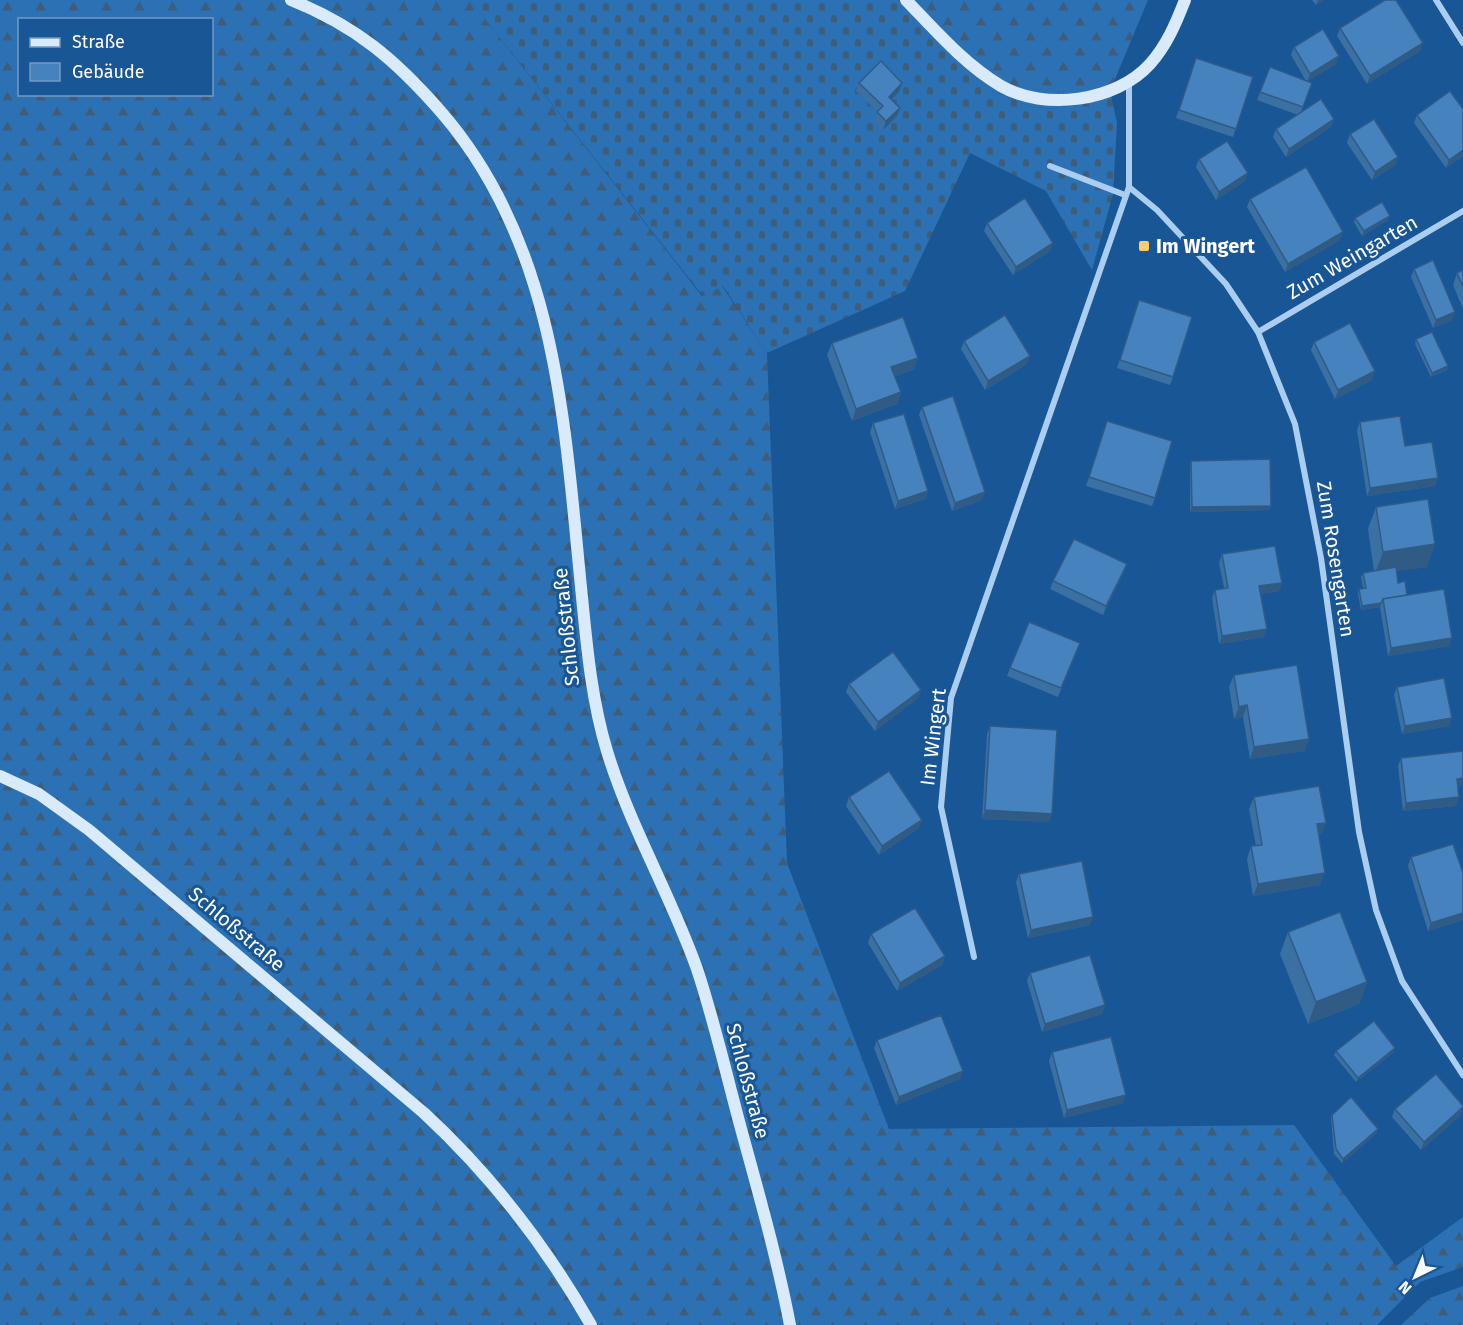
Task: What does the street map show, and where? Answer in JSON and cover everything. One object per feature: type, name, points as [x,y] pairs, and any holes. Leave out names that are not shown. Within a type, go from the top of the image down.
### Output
[{"type":"main road","name":"Schloßstraße","points":[[291,0],[324,13],[362,36],[433,103],[454,127],[489,178],[529,267],[547,325],[561,399],[588,657],[599,724],[637,831],[696,968],[777,1264],[790,1325]]},
{"type":"main road","points":[[906,0],[984,75],[1024,96],[1066,101],[1089,97],[1129,80],[1148,66],[1164,47],[1185,0]]},
{"type":"main road","name":"Schloßstraße","points":[[0,776],[39,794],[89,830],[441,1128],[491,1180],[528,1227],[591,1325]]},
{"type":"street","points":[[1436,0],[1463,43]]},
{"type":"street","points":[[1129,80],[1129,187]]},
{"type":"street","points":[[1050,166],[1125,195]]},
{"type":"street","name":"Im Wingert","points":[[974,957],[941,807],[951,698],[1129,187]]},
{"type":"street","name":"Zum Rosengarten","points":[[1129,187],[1157,210],[1226,284],[1258,332],[1295,424],[1321,558],[1359,832],[1376,910],[1402,981],[1460,1066],[1463,1075]]},
{"type":"street","name":"Zum Weingarten","points":[[1258,332],[1463,211]]},
{"type":"green space","points":[[0,0],[470,0],[702,296],[722,286],[767,353],[787,863],[889,1129],[1294,1125],[1396,1266],[1463,1217],[1463,1267],[1420,1282],[1377,1325],[0,1325]]},
{"type":"green space","points":[[470,0],[900,0],[999,94],[1031,107],[1059,109],[1110,91],[1117,123],[1113,194],[1092,270],[1046,191],[970,153],[905,291],[767,353],[723,286],[703,296]]},
{"type":"green space","points":[[900,0],[1148,0],[1110,91],[1059,109],[1031,107],[999,94]]},
{"type":"green space","points":[[1463,1286],[1463,1325],[1401,1325],[1430,1298]]},
{"type":"building","points":[[1385,0],[1396,0],[1423,43],[1370,76],[1340,28]]},
{"type":"building","points":[[1323,29],[1339,56],[1310,74],[1294,47]]},
{"type":"building","points":[[1196,58],[1253,77],[1236,129],[1179,110]]},
{"type":"building","points":[[881,61],[902,83],[889,97],[900,108],[886,121],[877,112],[883,106],[859,83]]},
{"type":"building","points":[[1270,67],[1312,83],[1303,107],[1260,92]]},
{"type":"building","points":[[1450,91],[1463,109],[1463,150],[1449,160],[1417,115]]},
{"type":"building","points":[[1321,99],[1334,119],[1289,149],[1276,129]]},
{"type":"building","points":[[1374,119],[1398,157],[1375,172],[1350,134]]},
{"type":"building","points":[[1227,141],[1248,173],[1219,192],[1199,159]]},
{"type":"building","points":[[1306,167],[1343,232],[1288,264],[1250,199]]},
{"type":"building","points":[[1025,198],[1053,243],[1016,267],[987,223]]},
{"type":"building","points":[[1382,202],[1390,216],[1364,231],[1355,218]]},
{"type":"building","points":[[1433,260],[1455,312],[1436,320],[1414,269]]},
{"type":"building","points":[[1463,270],[1463,287],[1457,273]]},
{"type":"building","points":[[1139,300],[1192,317],[1173,377],[1120,360]]},
{"type":"building","points":[[1005,315],[1030,356],[988,381],[964,341]]},
{"type":"building","points":[[903,317],[918,358],[891,367],[901,392],[856,409],[832,343]]},
{"type":"building","points":[[1350,323],[1375,371],[1338,390],[1314,342]]},
{"type":"building","points":[[1432,332],[1448,366],[1432,373],[1416,339]]},
{"type":"building","points":[[953,396],[985,492],[955,503],[922,407]]},
{"type":"building","points":[[904,414],[928,491],[898,501],[873,423]]},
{"type":"building","points":[[1400,416],[1405,446],[1432,442],[1438,478],[1370,488],[1360,422]]},
{"type":"building","points":[[1107,421],[1172,441],[1155,498],[1089,477]]},
{"type":"building","points":[[1270,459],[1271,506],[1192,507],[1191,461]]},
{"type":"building","points":[[1428,499],[1435,544],[1383,552],[1376,507]]},
{"type":"building","points":[[1074,539],[1127,564],[1106,606],[1053,581]]},
{"type":"building","points":[[1275,546],[1282,583],[1259,586],[1267,629],[1222,636],[1215,590],[1228,588],[1222,554]]},
{"type":"building","points":[[1396,567],[1398,583],[1405,581],[1407,595],[1383,599],[1381,603],[1362,606],[1359,589],[1366,588],[1363,573]]},
{"type":"building","points":[[1444,589],[1452,638],[1391,648],[1383,599]]},
{"type":"building","points":[[1029,622],[1080,643],[1061,688],[1010,668]]},
{"type":"building","points":[[893,652],[921,690],[878,722],[849,684]]},
{"type":"building","points":[[1297,665],[1309,739],[1254,747],[1247,705],[1239,707],[1234,675]]},
{"type":"building","points":[[1444,678],[1452,718],[1405,726],[1397,687]]},
{"type":"building","points":[[990,726],[1057,730],[1052,814],[985,810]]},
{"type":"building","points":[[1463,751],[1463,778],[1457,779],[1459,797],[1406,803],[1401,758]]},
{"type":"building","points":[[889,771],[922,820],[882,846],[849,797]]},
{"type":"building","points":[[1319,786],[1326,823],[1317,824],[1325,873],[1258,884],[1251,846],[1262,845],[1254,797]]},
{"type":"building","points":[[1453,844],[1463,873],[1463,913],[1431,923],[1411,857]]},
{"type":"building","points":[[1082,861],[1093,917],[1031,930],[1019,874]]},
{"type":"building","points":[[915,908],[945,956],[900,983],[871,934]]},
{"type":"building","points":[[1340,912],[1367,982],[1316,1002],[1288,932]]},
{"type":"building","points":[[1090,955],[1105,1005],[1045,1024],[1030,973]]},
{"type":"building","points":[[941,1015],[963,1071],[899,1097],[877,1040]]},
{"type":"building","points":[[1374,1021],[1395,1048],[1358,1078],[1336,1051]]},
{"type":"building","points":[[1111,1037],[1126,1095],[1067,1110],[1052,1052]]},
{"type":"building","points":[[1436,1074],[1463,1107],[1424,1142],[1395,1109]]},
{"type":"building","points":[[1351,1097],[1378,1129],[1343,1159],[1336,1149],[1332,1115]]},
{"type":"place","name":"Im Wingert","points":[[1144,246]]}]
